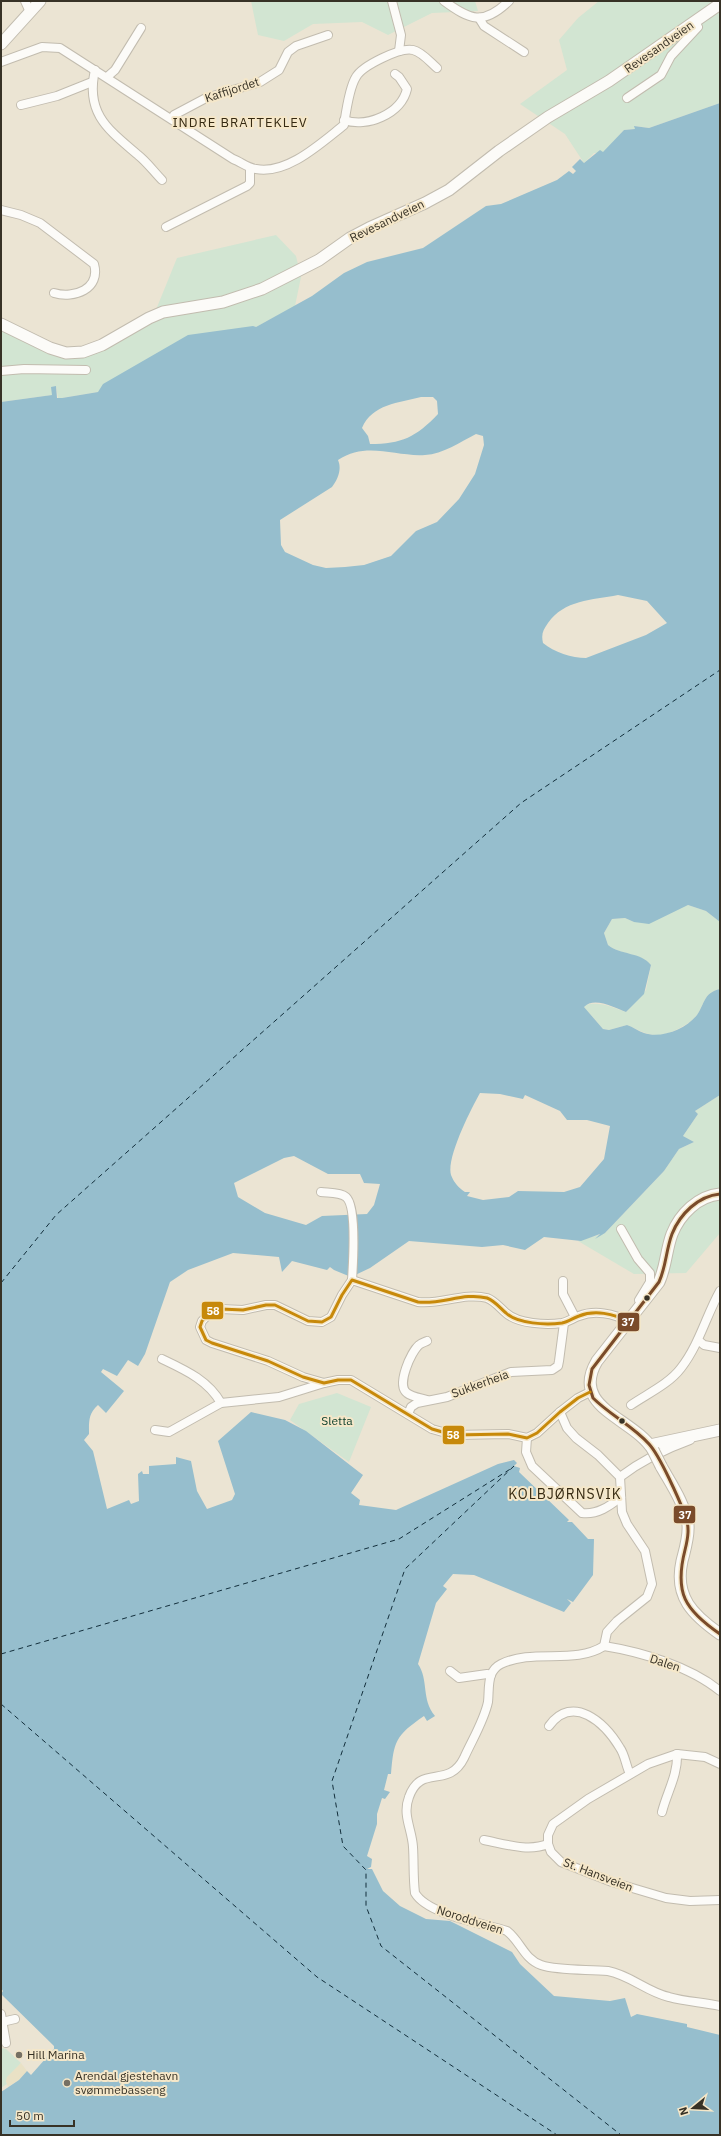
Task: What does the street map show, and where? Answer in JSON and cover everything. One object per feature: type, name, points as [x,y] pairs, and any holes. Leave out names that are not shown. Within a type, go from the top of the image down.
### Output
[{"type":"main road","points":[[1,44],[40,1]]},
{"type":"main road","name":"Revesandveien","points":[[1,324],[50,348],[66,353],[83,352],[102,345],[148,318],[162,312],[223,302],[262,289],[319,260],[350,238],[425,203],[449,190],[499,151],[548,117],[609,81],[720,4]]},
{"type":"main road","points":[[720,1194],[712,1195],[698,1202],[682,1217],[672,1234],[663,1272],[659,1282],[626,1321],[592,1369],[589,1380],[590,1392],[599,1403],[652,1448],[682,1508],[688,1526],[688,1537],[680,1572],[680,1587],[686,1602],[694,1612],[720,1634]]},
{"type":"main road","points":[[652,1448],[718,1431]]},
{"type":"street","points":[[25,1],[30,12]]},
{"type":"street","points":[[392,1],[401,35],[399,52]]},
{"type":"street","points":[[444,1],[467,16],[479,18],[494,12],[509,1]]},
{"type":"street","points":[[479,18],[484,26],[524,52]]},
{"type":"street","points":[[627,98],[661,75],[671,56],[698,27],[695,22]]},
{"type":"street","points":[[107,78],[116,70],[141,28]]},
{"type":"street","name":"Kaffijordet","points":[[172,119],[174,115],[206,98],[249,86],[266,78],[279,70],[288,52],[296,46],[328,36]]},
{"type":"street","points":[[1,62],[26,51],[51,46],[60,48],[250,168],[268,170],[296,160],[344,125],[351,89],[356,76],[377,60],[407,49],[414,50],[437,68]]},
{"type":"street","points":[[95,70],[92,82],[97,110],[102,122],[117,138],[140,156],[162,180]]},
{"type":"street","points":[[344,120],[360,122],[376,120],[392,109],[402,99],[406,89],[399,77],[394,74]]},
{"type":"street","points":[[21,105],[57,96],[92,82]]},
{"type":"street","points":[[166,227],[247,186],[250,183],[250,168]]},
{"type":"street","points":[[1,210],[21,215],[40,223],[94,264],[96,276],[89,288],[72,295],[54,293]]},
{"type":"street","points":[[1,371],[24,369],[86,370]]},
{"type":"street","points":[[321,1192],[344,1195],[349,1200],[352,1214],[352,1280],[342,1295],[331,1317],[322,1322],[308,1321],[275,1305],[266,1305],[243,1310],[221,1309],[212,1311],[202,1321],[200,1327],[206,1340],[212,1343],[268,1361],[303,1377],[324,1382]]},
{"type":"street","points":[[352,1280],[418,1302],[428,1303],[454,1298],[488,1298],[513,1318],[547,1323],[564,1322],[575,1317],[596,1312],[626,1321],[650,1282],[650,1273],[634,1253],[621,1229]]},
{"type":"street","points":[[563,1281],[563,1294],[575,1317]]},
{"type":"street","points":[[631,1405],[672,1377],[681,1368],[698,1340],[710,1308],[720,1291]]},
{"type":"street","name":"Sukkerheia","points":[[408,1414],[411,1407],[417,1403],[430,1401],[511,1372],[552,1370],[558,1366],[564,1322]]},
{"type":"street","points":[[698,1340],[704,1345],[720,1348]]},
{"type":"street","points":[[427,1341],[419,1345],[411,1355],[403,1379],[403,1388],[407,1393],[430,1401]]},
{"type":"street","points":[[162,1359],[197,1377],[215,1393],[221,1403]]},
{"type":"street","points":[[155,1430],[169,1432],[221,1403],[279,1397],[324,1382],[351,1380],[432,1429],[453,1435],[508,1434],[527,1438],[537,1433],[578,1398],[590,1392]]},
{"type":"street","points":[[450,1671],[459,1678],[487,1674],[491,1675],[494,1669],[501,1664],[516,1659],[541,1655],[582,1655],[594,1653],[604,1646],[607,1632],[617,1621],[647,1596],[652,1584],[645,1551],[627,1524],[622,1512],[620,1477],[598,1455],[576,1438],[567,1428],[560,1412]]},
{"type":"street","points":[[620,1477],[635,1466],[661,1452],[718,1431]]},
{"type":"street","points":[[527,1438],[526,1452],[532,1466],[582,1513],[588,1514],[608,1507],[621,1497]]},
{"type":"street","name":"Dalen","points":[[604,1646],[627,1650],[691,1672],[720,1691]]},
{"type":"street","name":"Noroddveien","points":[[491,1675],[487,1702],[458,1769],[443,1776],[424,1778],[415,1785],[409,1797],[406,1812],[413,1845],[415,1892],[418,1898],[432,1908],[507,1931],[517,1938],[529,1958],[541,1965],[609,1972],[623,1976],[648,1990],[669,1997],[720,2006]]},
{"type":"street","points":[[549,1726],[560,1714],[571,1710],[597,1720],[613,1737],[621,1749],[630,1774]]},
{"type":"street","points":[[662,1812],[666,1796],[674,1782],[677,1754]]},
{"type":"street","points":[[484,1840],[515,1847],[530,1847],[548,1844],[548,1835],[553,1824],[576,1807],[648,1764],[677,1754],[705,1757],[720,1764]]},
{"type":"street","name":"St. Hansveien","points":[[548,1844],[551,1852],[561,1862],[612,1882],[666,1898],[690,1901],[720,1900]]},
{"type":"street","points":[[6,2043],[2,2018],[15,2019]]},
{"type":"green space","points":[[251,1],[475,1],[478,11],[432,13],[388,35],[362,22],[313,24],[284,41],[258,35]]},
{"type":"green space","points":[[599,1],[720,1],[720,103],[649,128],[635,126],[635,129],[624,130],[603,153],[594,153],[584,163],[565,134],[520,104],[567,70],[559,40],[578,18]]},
{"type":"green space","points":[[276,235],[296,256],[301,277],[295,306],[256,327],[98,392],[58,398],[56,386],[52,395],[1,402],[1,330],[62,355],[151,322],[177,258]]},
{"type":"green space","points":[[688,905],[706,911],[720,922],[720,989],[710,993],[707,996],[700,1011],[693,1019],[684,1026],[672,1032],[661,1035],[652,1035],[627,1025],[609,1030],[603,1029],[584,1007],[585,1005],[601,1004],[626,1012],[646,990],[651,965],[642,958],[618,951],[608,945],[604,933],[612,919],[625,918],[634,922]]},
{"type":"green space","points":[[720,1095],[720,1233],[686,1273],[634,1274],[578,1241],[605,1233],[664,1171],[679,1149],[694,1142],[683,1136],[698,1114],[695,1111]]},
{"type":"green space","name":"Sletta","points":[[337,1393],[371,1407],[349,1462],[290,1420],[299,1404]]},
{"type":"green space","points":[[1,2048],[6,2049],[21,2063],[6,2081],[7,2084],[1,2088]]},
{"type":"sand","points":[[21,2063],[27,2071],[19,2080],[8,2087],[6,2081],[7,2077]]},
{"type":"water","points":[[720,103],[720,922],[706,911],[688,905],[649,924],[634,922],[625,918],[612,919],[604,933],[608,945],[618,951],[642,958],[651,965],[644,994],[626,1012],[599,1003],[588,1004],[584,1007],[603,1029],[609,1030],[627,1025],[644,1033],[658,1035],[673,1032],[686,1025],[700,1011],[707,996],[710,993],[720,989],[720,1095],[695,1111],[698,1114],[683,1136],[694,1142],[679,1149],[664,1171],[605,1233],[595,1239],[600,1234],[581,1241],[544,1237],[525,1250],[503,1245],[482,1247],[409,1241],[370,1268],[351,1277],[330,1267],[327,1270],[292,1261],[282,1272],[279,1257],[233,1253],[188,1270],[170,1282],[145,1354],[138,1366],[128,1360],[117,1376],[103,1369],[101,1372],[124,1391],[106,1413],[98,1405],[95,1408],[90,1418],[89,1434],[84,1440],[93,1451],[107,1509],[129,1500],[131,1504],[139,1501],[138,1474],[142,1471],[143,1474],[149,1474],[149,1466],[176,1464],[176,1457],[191,1461],[197,1491],[207,1509],[232,1500],[235,1494],[218,1441],[251,1412],[285,1420],[306,1431],[363,1475],[351,1493],[360,1500],[359,1505],[396,1510],[498,1464],[514,1460],[517,1463],[514,1466],[520,1468],[519,1472],[569,1520],[567,1522],[572,1522],[588,1539],[594,1539],[593,1575],[573,1602],[567,1599],[571,1603],[564,1612],[474,1575],[453,1574],[443,1586],[447,1589],[436,1603],[418,1664],[423,1676],[428,1703],[435,1716],[427,1721],[424,1716],[414,1723],[402,1734],[395,1746],[391,1774],[388,1774],[384,1790],[390,1792],[385,1799],[382,1798],[377,1814],[377,1824],[367,1856],[372,1859],[371,1867],[367,1869],[372,1869],[383,1891],[400,1906],[426,1919],[450,1921],[512,1952],[520,1964],[554,1996],[610,2001],[625,1998],[631,2017],[637,2014],[687,2024],[687,2027],[720,2035],[720,2135],[1,2135],[1,2092],[19,2080],[27,2071],[31,2075],[54,2049],[54,2046],[1,1994],[3,1991],[1,1988],[1,402],[52,395],[51,387],[56,386],[57,398],[98,392],[103,384],[188,335],[253,326],[256,327],[312,296],[344,273],[367,262],[423,248],[486,206],[501,204],[557,180],[569,171],[573,174],[576,171],[572,167],[580,159],[584,163],[600,150],[603,152],[624,130],[635,129],[634,126],[649,128]],"holes":[[[421,397],[433,397],[437,401],[438,414],[423,428],[408,438],[391,443],[370,444],[368,436],[362,428],[372,414],[379,409],[395,403]],[[476,434],[483,436],[484,445],[475,474],[459,499],[437,522],[416,531],[391,556],[364,565],[326,568],[313,565],[285,552],[281,545],[280,520],[332,487],[339,474],[340,467],[338,460],[349,454],[360,451],[381,451],[425,455],[445,450]],[[618,595],[647,601],[667,623],[646,635],[586,658],[563,654],[543,643],[543,632],[555,615],[570,605]],[[480,1093],[500,1094],[523,1099],[525,1095],[560,1111],[567,1120],[587,1120],[610,1126],[604,1159],[580,1187],[564,1192],[518,1191],[509,1197],[483,1200],[467,1196],[470,1192],[465,1192],[455,1183],[451,1175],[450,1167],[460,1134]],[[294,1156],[328,1174],[360,1174],[364,1183],[380,1184],[374,1205],[367,1214],[322,1216],[306,1225],[265,1213],[238,1197],[234,1183],[284,1158]]]},
{"type":"ferry route","points":[[1,1283],[56,1215],[521,803],[720,670]]},
{"type":"ferry route","points":[[514,1466],[405,1569],[332,1781],[343,1846],[366,1870],[366,1906],[381,1946],[621,2135]]},
{"type":"ferry route","points":[[1,1654],[399,1539],[512,1468]]},
{"type":"ferry route","points":[[1,1704],[317,1977],[557,2135]]},
{"type":"transit line","name":"37","points":[[720,1194],[712,1195],[697,1202],[685,1213],[675,1227],[668,1246],[659,1282],[592,1369],[589,1385],[593,1398],[643,1438],[649,1444],[664,1468],[688,1524],[688,1537],[682,1565],[681,1578],[685,1599],[698,1617],[720,1634]]},
{"type":"transit line","name":"58","points":[[590,1392],[578,1398],[537,1433],[527,1438],[508,1434],[453,1435],[432,1429],[351,1380],[338,1380],[324,1383],[303,1377],[268,1361],[212,1343],[206,1340],[200,1327],[202,1321],[212,1311],[221,1309],[243,1310],[266,1305],[275,1305],[308,1321],[322,1322],[331,1317],[342,1295],[352,1280],[418,1302],[435,1302],[461,1297],[487,1298],[511,1317],[525,1322],[548,1324],[562,1323],[591,1313],[604,1313],[617,1316],[628,1322]]},
{"type":"place","name":"Hill Marina","points":[[19,2055]]},
{"type":"place","name":"Arendal gjestehavn svømmebasseng","points":[[67,2083]]},
{"type":"district","name":"INDRE BRATTEKLEV","points":[[240,122]]},
{"type":"district","name":"KOLBJØRNSVIK","points":[[565,1494]]}]
